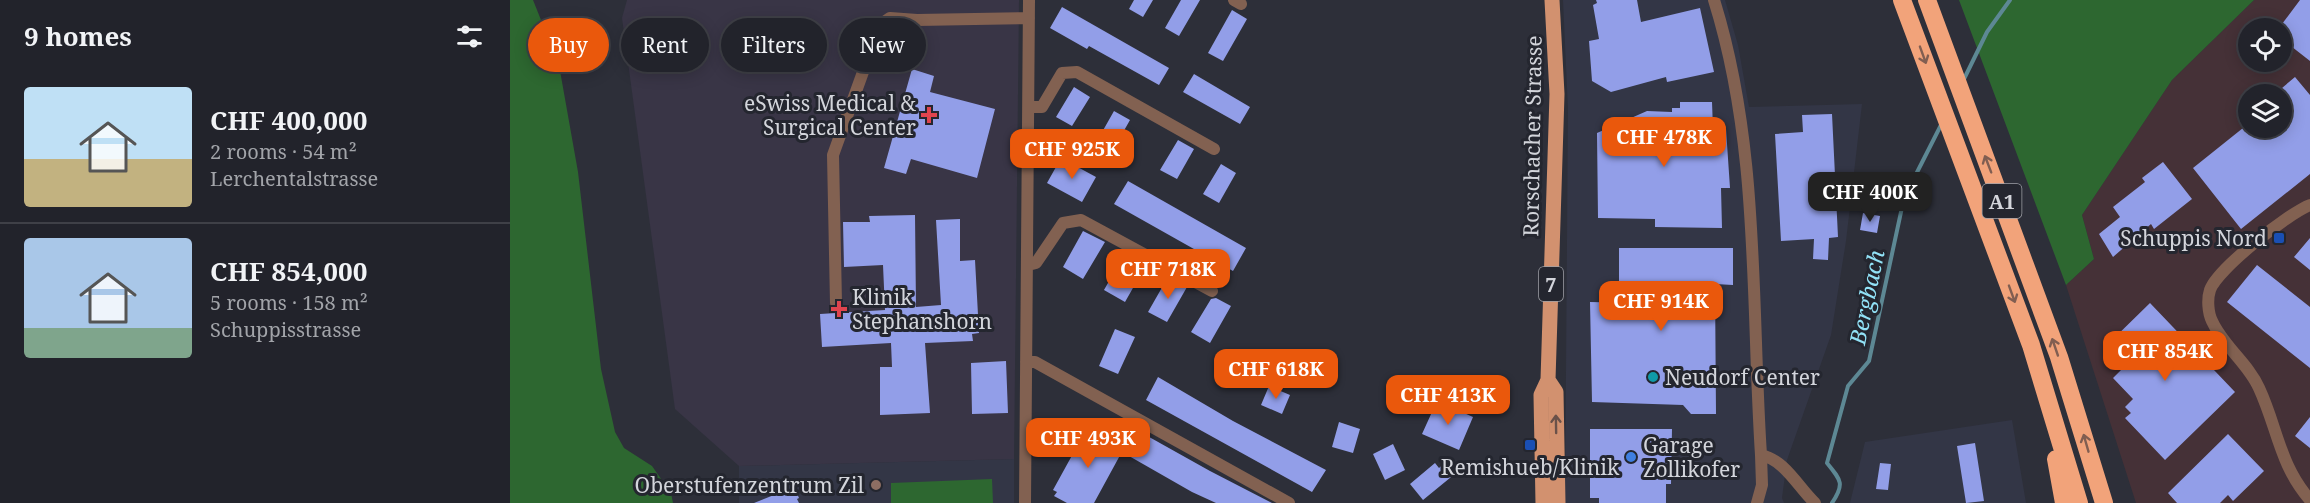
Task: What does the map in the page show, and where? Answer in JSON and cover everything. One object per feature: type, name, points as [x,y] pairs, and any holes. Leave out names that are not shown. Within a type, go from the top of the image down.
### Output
[{"type":"highway","name":"A1","points":[[1902,0],[2041,374],[2079,503]]},
{"type":"highway","name":"A1","points":[[1927,0],[2032,281],[2074,402],[2104,503]]},
{"type":"highway","name":"A1","points":[[2041,374],[2064,503]]},
{"type":"main road","name":"Rorschacher Strasse","points":[[1543,503],[1541,395],[1548,380],[1557,94],[1552,0]]},
{"type":"main road","name":"Rorschacher Strasse","points":[[1548,380],[1556,392],[1558,503]]},
{"type":"street","points":[[1024,503],[1030,107],[1029,0]]},
{"type":"street","points":[[1714,0],[1735,76],[1746,161],[1762,485],[1757,503]]},
{"type":"street","points":[[836,303],[834,155],[880,25],[890,18],[917,20],[1029,18]]},
{"type":"street","points":[[1030,107],[1042,107],[1062,73],[1077,72],[1214,149]]},
{"type":"street","points":[[2310,205],[2294,212],[2226,269],[2210,290],[2208,300],[2211,321],[2255,381],[2286,466],[2310,500]]},
{"type":"street","points":[[1028,265],[1036,263],[1063,223],[1081,219],[1212,291]]},
{"type":"street","points":[[1026,362],[1035,362],[1289,503]]},
{"type":"street","points":[[1761,454],[1771,457],[1780,464],[1815,503]]},
{"type":"shaded area","name":"Klinik Stephanshorn","points":[[627,0],[1019,0],[1014,459],[739,466],[675,409],[629,72],[709,72],[709,18],[622,18]]},
{"type":"shaded area","points":[[1563,0],[1725,0],[1738,45],[1749,107],[1862,104],[1846,241],[1831,335],[1787,460],[1782,498],[1784,503],[1565,503],[1568,109]]},
{"type":"shaded area","points":[[2254,0],[2310,0],[2310,503],[2136,503],[2066,285],[2094,259],[2082,215],[2172,80]]},
{"type":"shaded area","points":[[2012,420],[2026,503],[1850,503],[1865,442]]},
{"type":"shaded area","name":"Oberstufenzentrum Zil","points":[[1014,459],[1014,503],[739,503],[739,466]]},
{"type":"green space","points":[[510,0],[533,0],[540,18],[528,18],[528,72],[560,72],[578,172],[601,369],[615,432],[624,448],[652,466],[671,493],[673,503],[510,503]]},
{"type":"green space","points":[[1959,0],[2254,0],[2172,80],[2082,215],[2094,259],[2066,285]]},
{"type":"green space","points":[[992,479],[993,503],[891,503],[891,483]]},
{"type":"building","points":[[1134,0],[1153,0],[1143,17],[1129,9]]},
{"type":"building","points":[[1181,0],[1200,0],[1179,36],[1165,28]]},
{"type":"building","points":[[1596,0],[1637,0],[1641,22],[1700,8],[1714,72],[1667,82],[1666,77],[1611,92],[1592,81],[1589,41],[1599,39],[1593,5],[1597,3]]},
{"type":"building","points":[[2300,0],[2310,0],[2310,61],[2292,47],[2292,18],[2286,18]]},
{"type":"building","points":[[1062,7],[1169,68],[1159,85],[1089,46],[1087,49],[1050,28]]},
{"type":"building","points":[[1232,10],[1247,19],[1223,61],[1208,53]]},
{"type":"building","points":[[911,72],[934,76],[930,92],[995,109],[977,178],[911,159],[906,174],[884,168]]},
{"type":"building","points":[[1194,74],[1250,107],[1240,124],[1183,92]]},
{"type":"building","points":[[2295,77],[2310,95],[2310,174],[2241,229],[2193,168],[2238,132],[2238,138],[2292,138],[2292,84],[2287,84]]},
{"type":"building","points":[[1074,87],[1090,97],[1072,126],[1056,117]]},
{"type":"building","points":[[1680,102],[1712,102],[1713,129],[1726,129],[1730,188],[1721,188],[1722,228],[1655,227],[1655,219],[1598,218],[1597,133],[1647,111],[1672,112],[1672,108],[1680,108]]},
{"type":"building","points":[[1114,111],[1130,120],[1113,150],[1097,141]]},
{"type":"building","points":[[1832,114],[1838,237],[1829,238],[1828,260],[1813,259],[1814,239],[1781,241],[1775,134],[1803,132],[1802,115]]},
{"type":"building","points":[[1178,140],[1194,149],[1177,179],[1160,170]]},
{"type":"building","points":[[1061,158],[1096,177],[1082,202],[1047,183]]},
{"type":"building","points":[[2163,162],[2192,199],[2154,229],[2151,224],[2113,257],[2099,234],[2120,217],[2113,207],[2145,182],[2142,178]]},
{"type":"building","points":[[1221,164],[1236,173],[1219,203],[1203,194]]},
{"type":"building","points":[[1128,181],[1246,248],[1233,271],[1114,204]]},
{"type":"building","points":[[1863,213],[1880,216],[1877,233],[1860,230]]},
{"type":"building","points":[[915,215],[916,307],[941,305],[936,220],[960,219],[960,261],[975,260],[979,333],[972,334],[973,341],[925,343],[930,413],[880,415],[880,367],[892,367],[891,343],[822,347],[820,314],[885,310],[883,265],[844,267],[843,222],[870,222],[869,216]]},
{"type":"building","points":[[1083,231],[1105,242],[1083,279],[1063,267]]},
{"type":"building","points":[[2310,238],[2310,270],[2294,257]]},
{"type":"building","name":"Neudorf Center","points":[[1619,248],[1733,248],[1733,285],[1715,284],[1716,414],[1691,414],[1683,405],[1592,402],[1590,302],[1687,304],[1687,285],[1619,283]]},
{"type":"building","points":[[1125,253],[1146,265],[1125,302],[1104,290]]},
{"type":"building","points":[[2257,265],[2310,307],[2310,368],[2227,302]]},
{"type":"building","points":[[1168,277],[1187,287],[1167,322],[1148,312]]},
{"type":"building","points":[[1216,298],[1231,306],[1210,343],[1191,332],[1211,299]]},
{"type":"building","points":[[2150,303],[2235,392],[2165,460],[2125,418],[2131,413],[2125,407],[2133,399],[2113,378],[2124,367],[2105,347]]},
{"type":"building","points":[[1115,329],[1135,337],[1118,374],[1099,366]]},
{"type":"building","points":[[1006,361],[1008,413],[972,414],[971,363]]},
{"type":"building","points":[[1158,377],[1233,421],[1326,470],[1312,492],[1146,400]]},
{"type":"building","points":[[1269,386],[1290,395],[1282,414],[1261,405]]},
{"type":"building","points":[[1437,401],[1473,417],[1459,450],[1422,434]]},
{"type":"building","points":[[2310,417],[2310,448],[2295,436]]},
{"type":"building","points":[[1339,422],[1360,429],[1353,453],[1332,447]]},
{"type":"building","points":[[1091,429],[1124,448],[1094,503],[1067,503],[1054,496],[1057,492],[1053,490],[1086,430],[1089,432]]},
{"type":"building","name":"Garage Zollikofer","points":[[1590,429],[1672,429],[1671,484],[1666,484],[1666,503],[1599,503],[1599,498],[1590,498]]},
{"type":"building","points":[[1142,433],[1272,503],[1216,503],[1192,492],[1129,456]]},
{"type":"building","points":[[2228,434],[2264,471],[2233,501],[2228,495],[2220,503],[2177,503],[2168,493]]},
{"type":"building","points":[[1975,443],[1984,501],[1966,503],[1957,446]]},
{"type":"building","points":[[1393,444],[1405,470],[1385,480],[1373,454]]},
{"type":"building","points":[[1447,461],[1456,473],[1423,500],[1410,484],[1435,463],[1439,468]]},
{"type":"building","points":[[1880,463],[1891,464],[1888,490],[1876,489]]},
{"type":"building","points":[[791,480],[799,503],[754,503],[779,493],[777,485]]},
{"type":"waterway","name":"Bergbach","points":[[1964,79],[1987,32],[2010,0]]},
{"type":"waterway","name":"Bergbach","points":[[1832,503],[1839,491],[1840,482],[1827,463],[1848,386],[1869,361],[1904,198],[1942,123]]},
{"type":"place","name":"eSwiss Medical & Surgical Center","points":[[929,115]]},
{"type":"place","name":"Schuppis Nord","points":[[2279,238]]},
{"type":"place","name":"Klinik Stephanshorn","points":[[839,309]]},
{"type":"place","name":"Neudorf Center","points":[[1653,377]]},
{"type":"place","name":"Remishueb/Klinik","points":[[1530,445]]},
{"type":"place","name":"Garage Zollikofer","points":[[1631,457]]},
{"type":"place","name":"Oberstufenzentrum Zil","points":[[876,485]]}]
